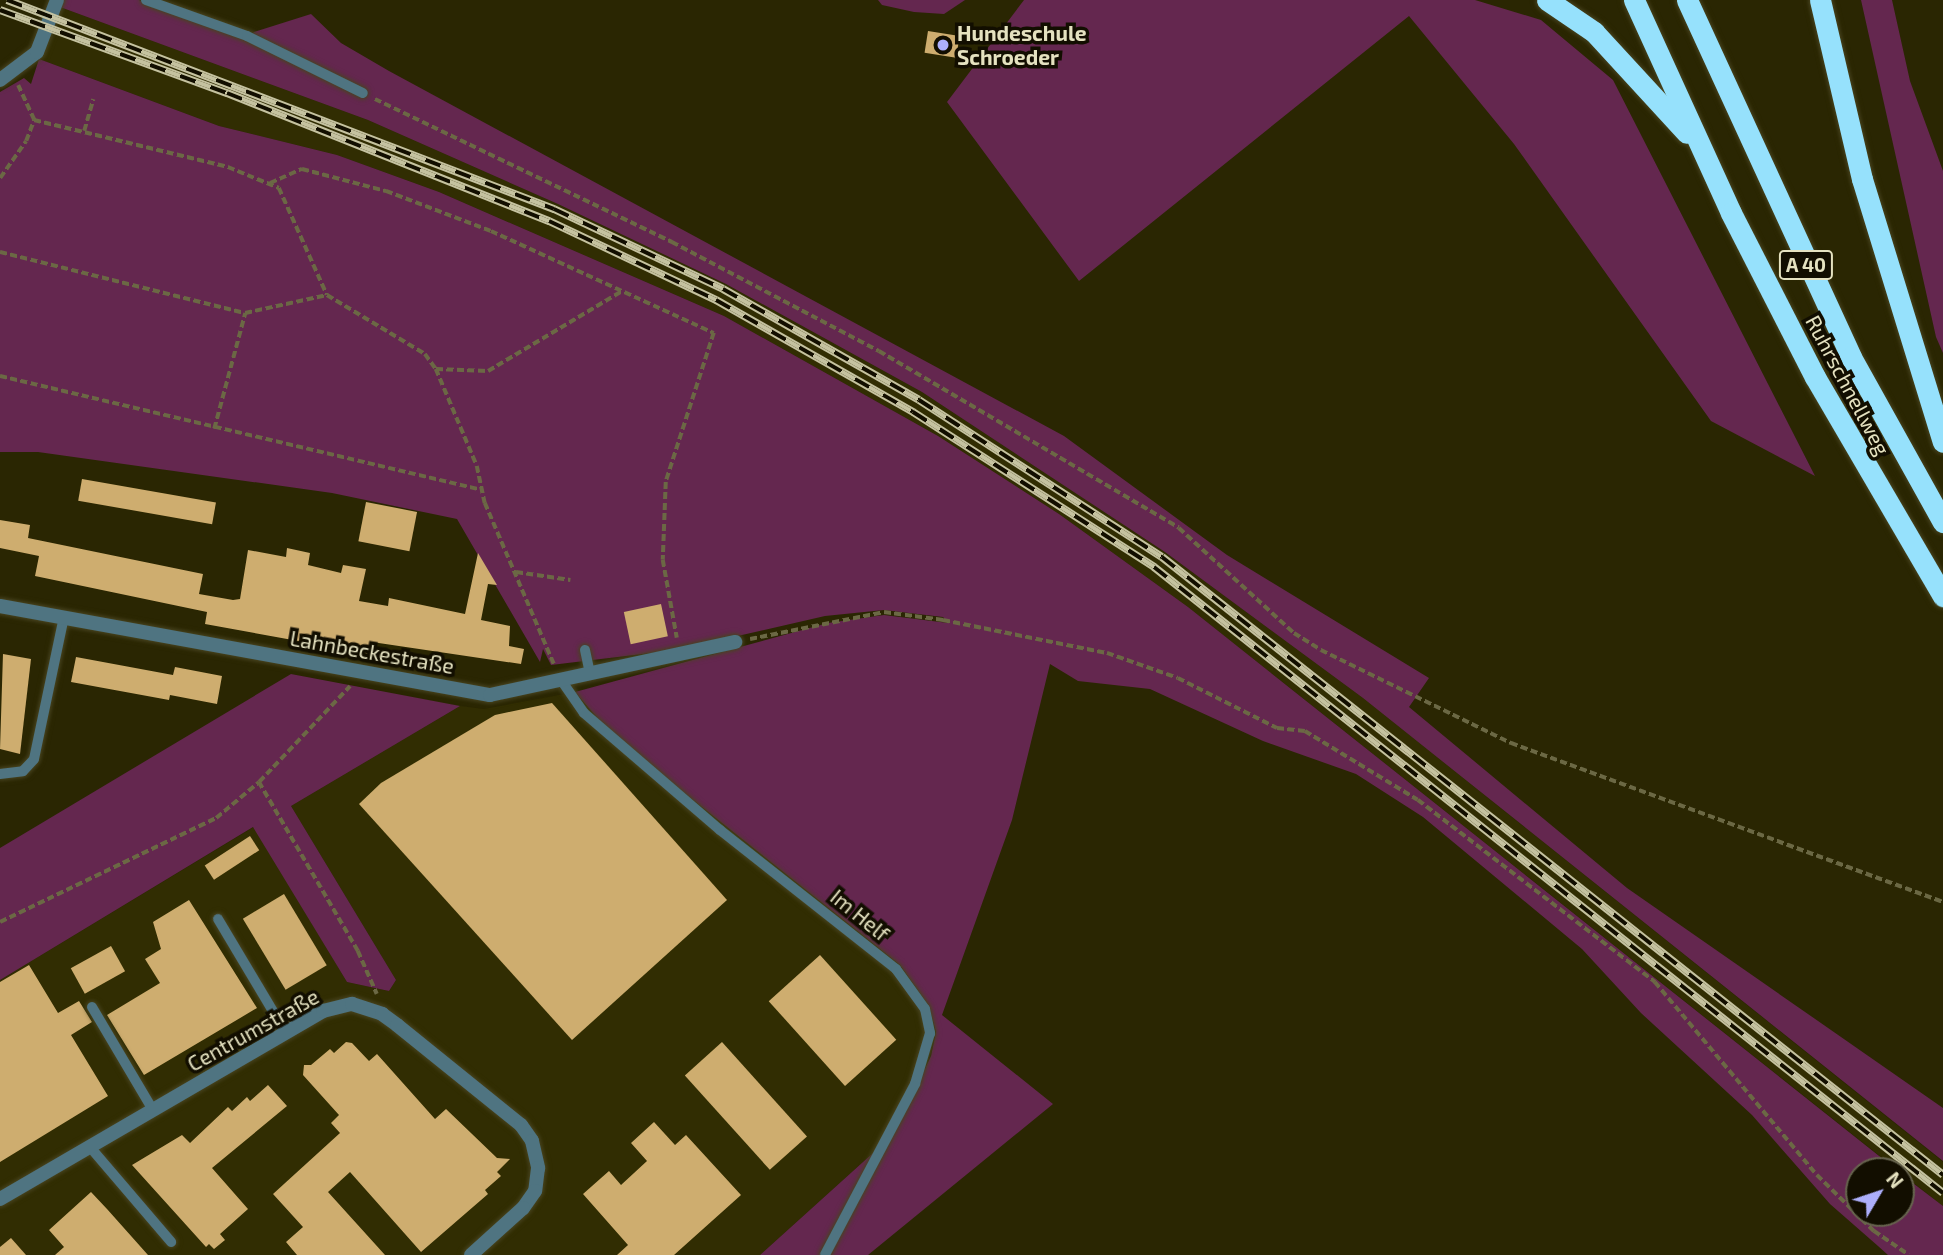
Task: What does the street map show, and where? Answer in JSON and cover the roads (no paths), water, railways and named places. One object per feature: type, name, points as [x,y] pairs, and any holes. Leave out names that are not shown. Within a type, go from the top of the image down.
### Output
[{"type":"highway","points":[[1547,0],[1594,32],[1625,62],[1702,151]]},
{"type":"highway","name":"Ruhrschnellweg","points":[[1634,0],[1702,151],[1856,455],[1943,596]]},
{"type":"highway","name":"Ruhrschnellweg","points":[[1687,0],[1834,322],[1943,522]]},
{"type":"highway","points":[[1820,0],[1862,179],[1943,442]]},
{"type":"street","points":[[7,77],[30,61],[43,41],[57,0]]},
{"type":"street","name":"Lahnbeckestraße","points":[[0,606],[490,695],[734,642]]},
{"type":"street","name":"Centrumstraße","points":[[0,1199],[323,1011],[352,1004],[382,1014],[521,1125],[532,1141],[538,1168],[535,1191],[523,1208],[471,1255]]},
{"type":"lane","points":[[146,0],[247,36],[363,93]]},
{"type":"lane","points":[[0,774],[23,771],[34,759],[64,617]]},
{"type":"lane","points":[[585,650],[590,674]]},
{"type":"lane","name":"Im Helf","points":[[561,680],[583,713],[896,969],[925,1009],[930,1033],[915,1084],[825,1255]]},
{"type":"lane","points":[[218,919],[286,1032]]},
{"type":"lane","points":[[92,1007],[153,1110]]},
{"type":"lane","points":[[90,1147],[171,1242]]},
{"type":"railway","points":[[7,0],[554,209],[723,289],[919,400],[1162,557],[1943,1175]]},
{"type":"railway","points":[[0,10],[227,93],[549,221],[716,300],[913,412],[1154,567],[1943,1193]]},
{"type":"place","name":"Hundeschule Schroeder","points":[[943,45]]}]
